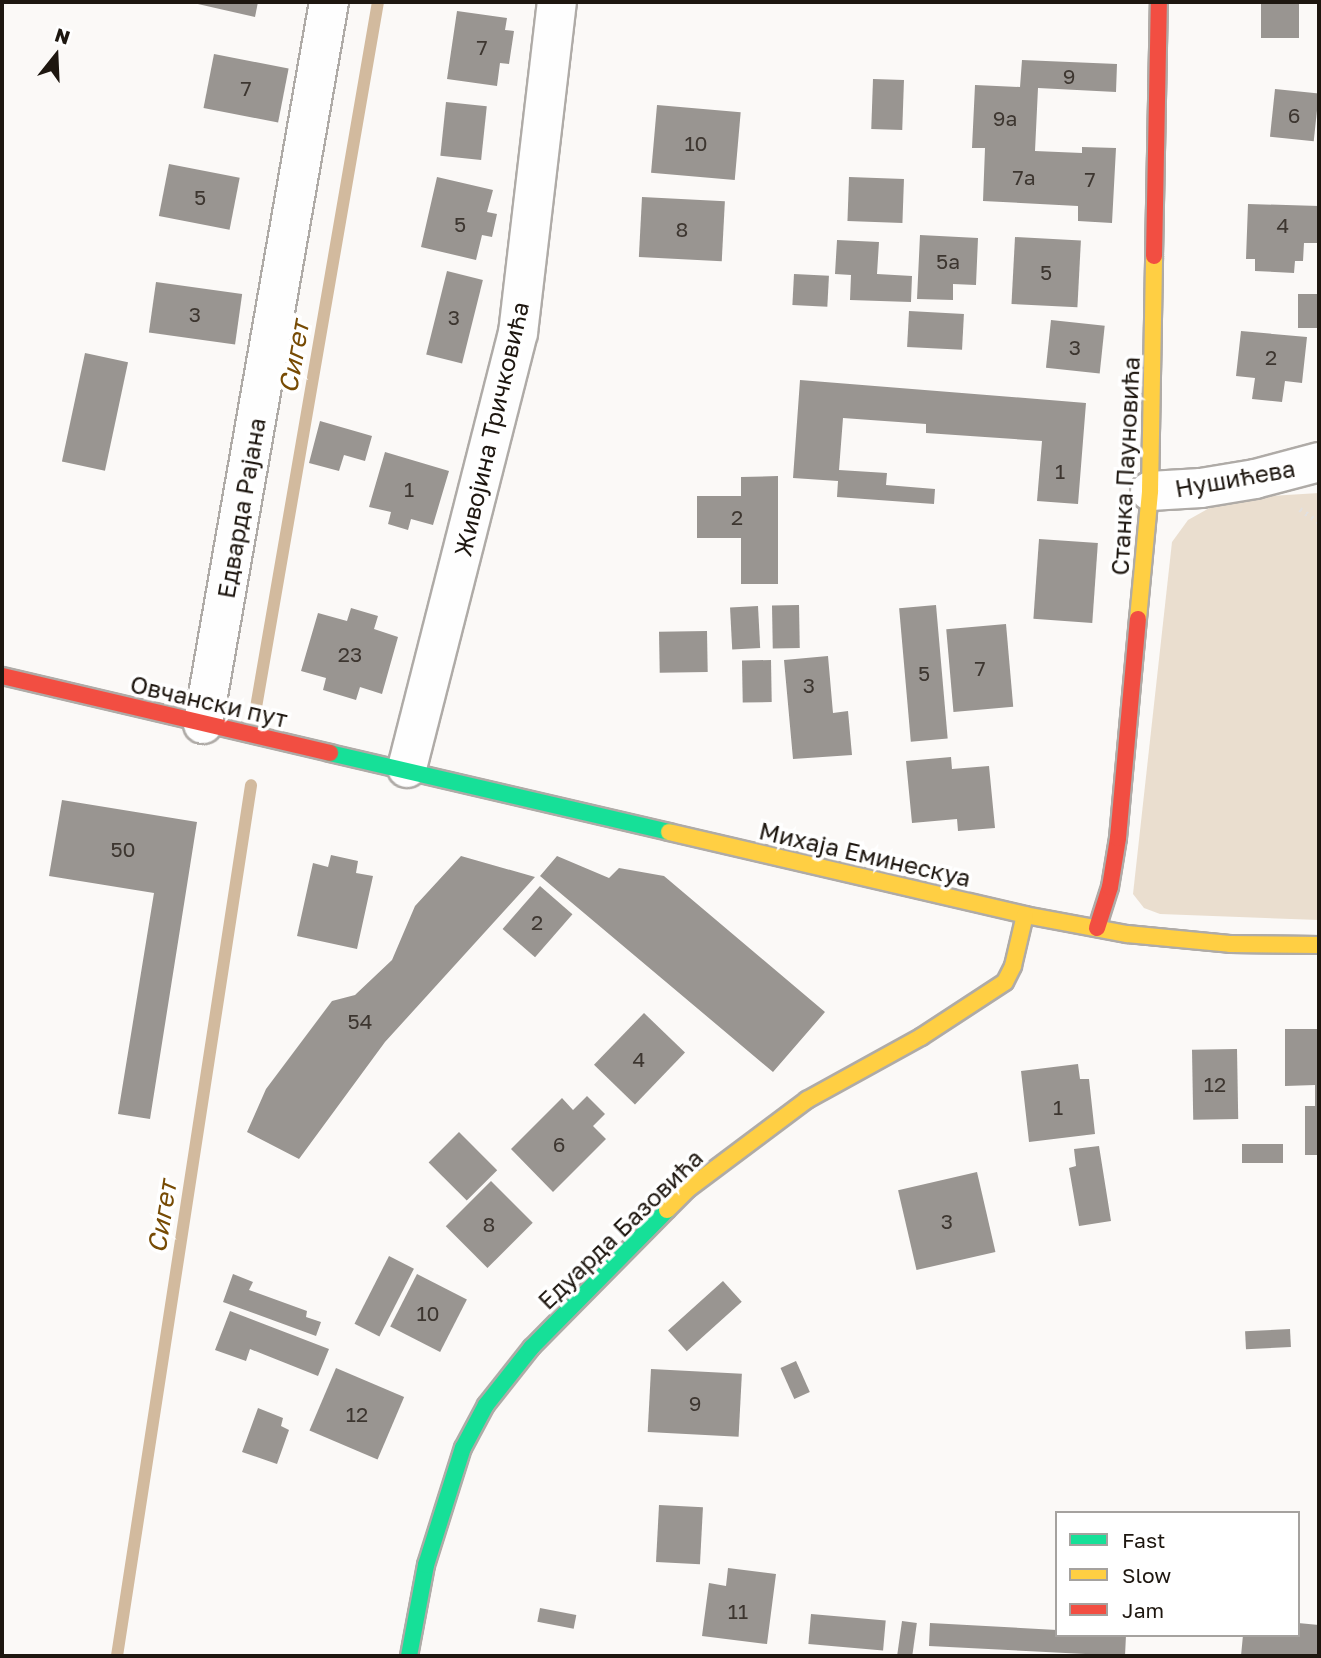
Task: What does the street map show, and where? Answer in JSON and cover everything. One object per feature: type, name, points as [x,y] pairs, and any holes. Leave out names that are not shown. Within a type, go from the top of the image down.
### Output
[{"type":"street","name":"Едварда Рајана","points":[[203,724],[329,2]]},
{"type":"street","name":"Живојина Тричковића","points":[[407,768],[518,333],[557,2]]},
{"type":"street","name":"Станка Пауновића","points":[[1097,928],[1110,887],[1118,838],[1150,491],[1159,2]]},
{"type":"street","name":"Нушићева","points":[[1150,491],[1201,488],[1255,479],[1319,461]]},
{"type":"street","name":"Овчански пут","points":[[2,676],[203,724],[407,768]]},
{"type":"street","name":"Михаја Еминескуа","points":[[407,768],[1025,915],[1097,928],[1230,944],[1319,946]]},
{"type":"street","name":"Едуарда Базовића","points":[[409,1656],[426,1564],[463,1448],[486,1405],[531,1348],[688,1189],[746,1144],[807,1100],[920,1037],[1005,982],[1013,965],[1025,915]]},
{"type":"shaded area","points":[[1319,493],[1319,920],[1160,914],[1144,908],[1133,894],[1172,542],[1188,520],[1213,506],[1239,498]]},
{"type":"building","points":[[189,2],[258,2],[255,17]]},
{"type":"building","points":[[1261,2],[1299,2],[1299,38],[1261,38]]},
{"type":"building","points":[[457,11],[507,18],[505,30],[514,31],[509,64],[500,63],[497,86],[447,79]]},
{"type":"building","points":[[214,54],[289,69],[278,122],[204,108]]},
{"type":"building","points":[[1022,60],[1117,64],[1116,92],[1038,88],[1035,151],[1082,153],[1082,147],[1116,148],[1112,223],[1078,221],[1078,206],[983,201],[985,148],[972,148],[975,85],[1020,87]]},
{"type":"building","points":[[873,79],[904,80],[902,130],[871,129]]},
{"type":"building","points":[[1275,89],[1319,94],[1314,141],[1270,137]]},
{"type":"building","points":[[446,102],[487,106],[481,160],[440,156]]},
{"type":"building","points":[[657,105],[741,112],[735,180],[651,173]]},
{"type":"building","points":[[169,164],[240,178],[230,230],[159,216]]},
{"type":"building","points":[[437,177],[493,190],[487,212],[497,214],[492,237],[482,235],[476,260],[421,247]]},
{"type":"building","points":[[849,177],[904,179],[902,223],[847,221]]},
{"type":"building","points":[[642,197],[725,201],[722,261],[639,257]]},
{"type":"building","points":[[1248,204],[1319,206],[1319,243],[1304,243],[1303,261],[1295,261],[1294,273],[1255,271],[1255,259],[1246,259]]},
{"type":"building","points":[[920,235],[978,238],[976,285],[953,284],[953,300],[917,299]]},
{"type":"building","points":[[1015,237],[1081,240],[1077,307],[1011,304]]},
{"type":"building","points":[[837,240],[879,242],[877,274],[912,276],[911,302],[850,300],[851,275],[835,274]]},
{"type":"building","points":[[447,271],[483,280],[462,363],[426,354]]},
{"type":"building","points":[[794,274],[829,276],[827,307],[792,305]]},
{"type":"building","points":[[156,282],[242,294],[235,345],[149,333]]},
{"type":"building","points":[[1298,294],[1319,294],[1319,328],[1298,328]]},
{"type":"building","points":[[909,311],[964,314],[962,350],[907,347]]},
{"type":"building","points":[[1051,320],[1105,326],[1100,373],[1046,368]]},
{"type":"building","points":[[1241,331],[1307,337],[1302,383],[1285,381],[1282,402],[1252,399],[1255,378],[1236,376]]},
{"type":"building","points":[[85,353],[128,362],[105,471],[62,462]]},
{"type":"building","points":[[800,380],[1086,403],[1078,504],[1037,501],[1042,441],[926,433],[926,424],[843,418],[839,470],[887,473],[886,485],[935,489],[934,504],[837,497],[838,481],[793,478]]},
{"type":"building","points":[[320,421],[372,436],[365,461],[344,455],[339,471],[309,463]]},
{"type":"building","points":[[385,452],[449,471],[433,525],[411,519],[408,530],[388,524],[391,512],[369,507]]},
{"type":"building","points":[[778,476],[778,584],[741,584],[741,538],[697,538],[697,496],[741,496],[741,477]]},
{"type":"building","points":[[1039,539],[1098,543],[1092,623],[1033,619]]},
{"type":"building","points":[[772,605],[799,605],[800,648],[773,648]]},
{"type":"building","points":[[936,605],[948,738],[911,742],[899,608]]},
{"type":"building","points":[[758,606],[760,648],[732,649],[730,607]]},
{"type":"building","points":[[351,608],[378,616],[374,629],[398,637],[382,694],[360,687],[356,700],[323,690],[326,678],[301,671],[318,613],[347,621]]},
{"type":"building","points":[[1006,624],[1013,707],[953,712],[946,629]]},
{"type":"building","points":[[707,631],[708,672],[660,673],[659,632]]},
{"type":"building","points":[[828,656],[833,713],[848,711],[852,755],[793,759],[784,660]]},
{"type":"building","points":[[771,660],[772,702],[743,702],[742,661]]},
{"type":"building","points":[[951,757],[952,769],[989,766],[995,828],[958,831],[957,819],[912,823],[906,761]]},
{"type":"building","points":[[62,800],[197,822],[150,1119],[118,1114],[154,893],[49,876]]},
{"type":"building","points":[[331,855],[358,861],[356,873],[373,876],[357,949],[297,936],[313,863],[328,867]]},
{"type":"building","points":[[461,856],[535,877],[385,1042],[299,1159],[247,1132],[266,1089],[332,1001],[355,995],[392,960],[415,906]]},
{"type":"building","points":[[557,856],[609,878],[619,868],[664,876],[825,1012],[773,1072],[540,876]]},
{"type":"building","points":[[540,886],[572,914],[535,957],[503,929]]},
{"type":"building","points":[[644,1013],[685,1053],[635,1104],[594,1065]]},
{"type":"building","points":[[1285,1029],[1319,1029],[1319,1155],[1305,1155],[1305,1106],[1315,1106],[1315,1085],[1285,1086]]},
{"type":"building","points":[[1237,1049],[1238,1119],[1193,1120],[1192,1050]]},
{"type":"building","points":[[1078,1064],[1080,1079],[1089,1079],[1095,1134],[1029,1142],[1021,1071]]},
{"type":"building","points":[[587,1096],[605,1114],[593,1126],[606,1139],[553,1192],[511,1149],[562,1098],[573,1110]]},
{"type":"building","points":[[459,1132],[497,1170],[467,1201],[429,1162]]},
{"type":"building","points":[[1242,1144],[1283,1144],[1283,1163],[1242,1163]]},
{"type":"building","points":[[1099,1146],[1111,1221],[1079,1226],[1069,1168],[1076,1166],[1074,1149]]},
{"type":"building","points":[[977,1172],[995,1252],[917,1270],[898,1190]]},
{"type":"building","points":[[491,1181],[533,1223],[487,1268],[446,1226]]},
{"type":"building","points":[[389,1256],[414,1269],[379,1336],[354,1324]]},
{"type":"building","points":[[233,1274],[253,1282],[249,1290],[307,1311],[306,1317],[321,1322],[316,1336],[223,1302]]},
{"type":"building","points":[[417,1274],[467,1299],[440,1352],[390,1327]]},
{"type":"building","points":[[723,1281],[742,1302],[687,1351],[668,1331]]},
{"type":"building","points":[[230,1311],[329,1349],[318,1376],[250,1349],[246,1361],[215,1350]]},
{"type":"building","points":[[1290,1329],[1291,1347],[1246,1349],[1245,1331]]},
{"type":"building","points":[[796,1361],[810,1392],[794,1399],[780,1368]]},
{"type":"building","points":[[336,1368],[404,1397],[378,1460],[309,1431]]},
{"type":"building","points":[[651,1369],[742,1374],[739,1437],[648,1432]]},
{"type":"building","points":[[258,1408],[283,1418],[281,1426],[289,1430],[277,1464],[242,1452]]},
{"type":"building","points":[[659,1505],[703,1507],[700,1564],[656,1562]]},
{"type":"building","points":[[728,1568],[776,1574],[767,1644],[702,1636],[709,1583],[726,1586]]},
{"type":"building","points":[[540,1608],[576,1615],[574,1629],[537,1622]]},
{"type":"building","points":[[811,1614],[886,1621],[883,1650],[808,1644]]},
{"type":"building","points":[[902,1621],[917,1623],[912,1656],[897,1656]]},
{"type":"building","points":[[930,1623],[1055,1630],[1055,1637],[1126,1637],[1125,1656],[929,1646]]},
{"type":"building","points":[[1300,1623],[1319,1625],[1319,1656],[1241,1656],[1243,1637],[1300,1637]]},
{"type":"waterway","name":"Сигет","points":[[254,719],[378,2]]},
{"type":"waterway","name":"Сигет","points":[[117,1656],[251,785]]},
{"type":"traffic: fast","points":[[330,753],[669,832]]},
{"type":"traffic: fast","points":[[409,1656],[426,1565],[463,1448],[486,1405],[531,1348],[667,1210]]},
{"type":"traffic: slow","points":[[1138,619],[1150,491],[1154,256]]},
{"type":"traffic: slow","points":[[669,832],[1025,915],[1127,934],[1230,944],[1319,945]]},
{"type":"traffic: slow","points":[[667,1210],[688,1189],[807,1100],[921,1037],[1005,982],[1013,966],[1025,915]]},
{"type":"traffic: jam","points":[[1154,256],[1159,2]]},
{"type":"traffic: jam","points":[[1097,928],[1110,887],[1118,838],[1138,619]]},
{"type":"traffic: jam","points":[[2,676],[330,753]]}]
